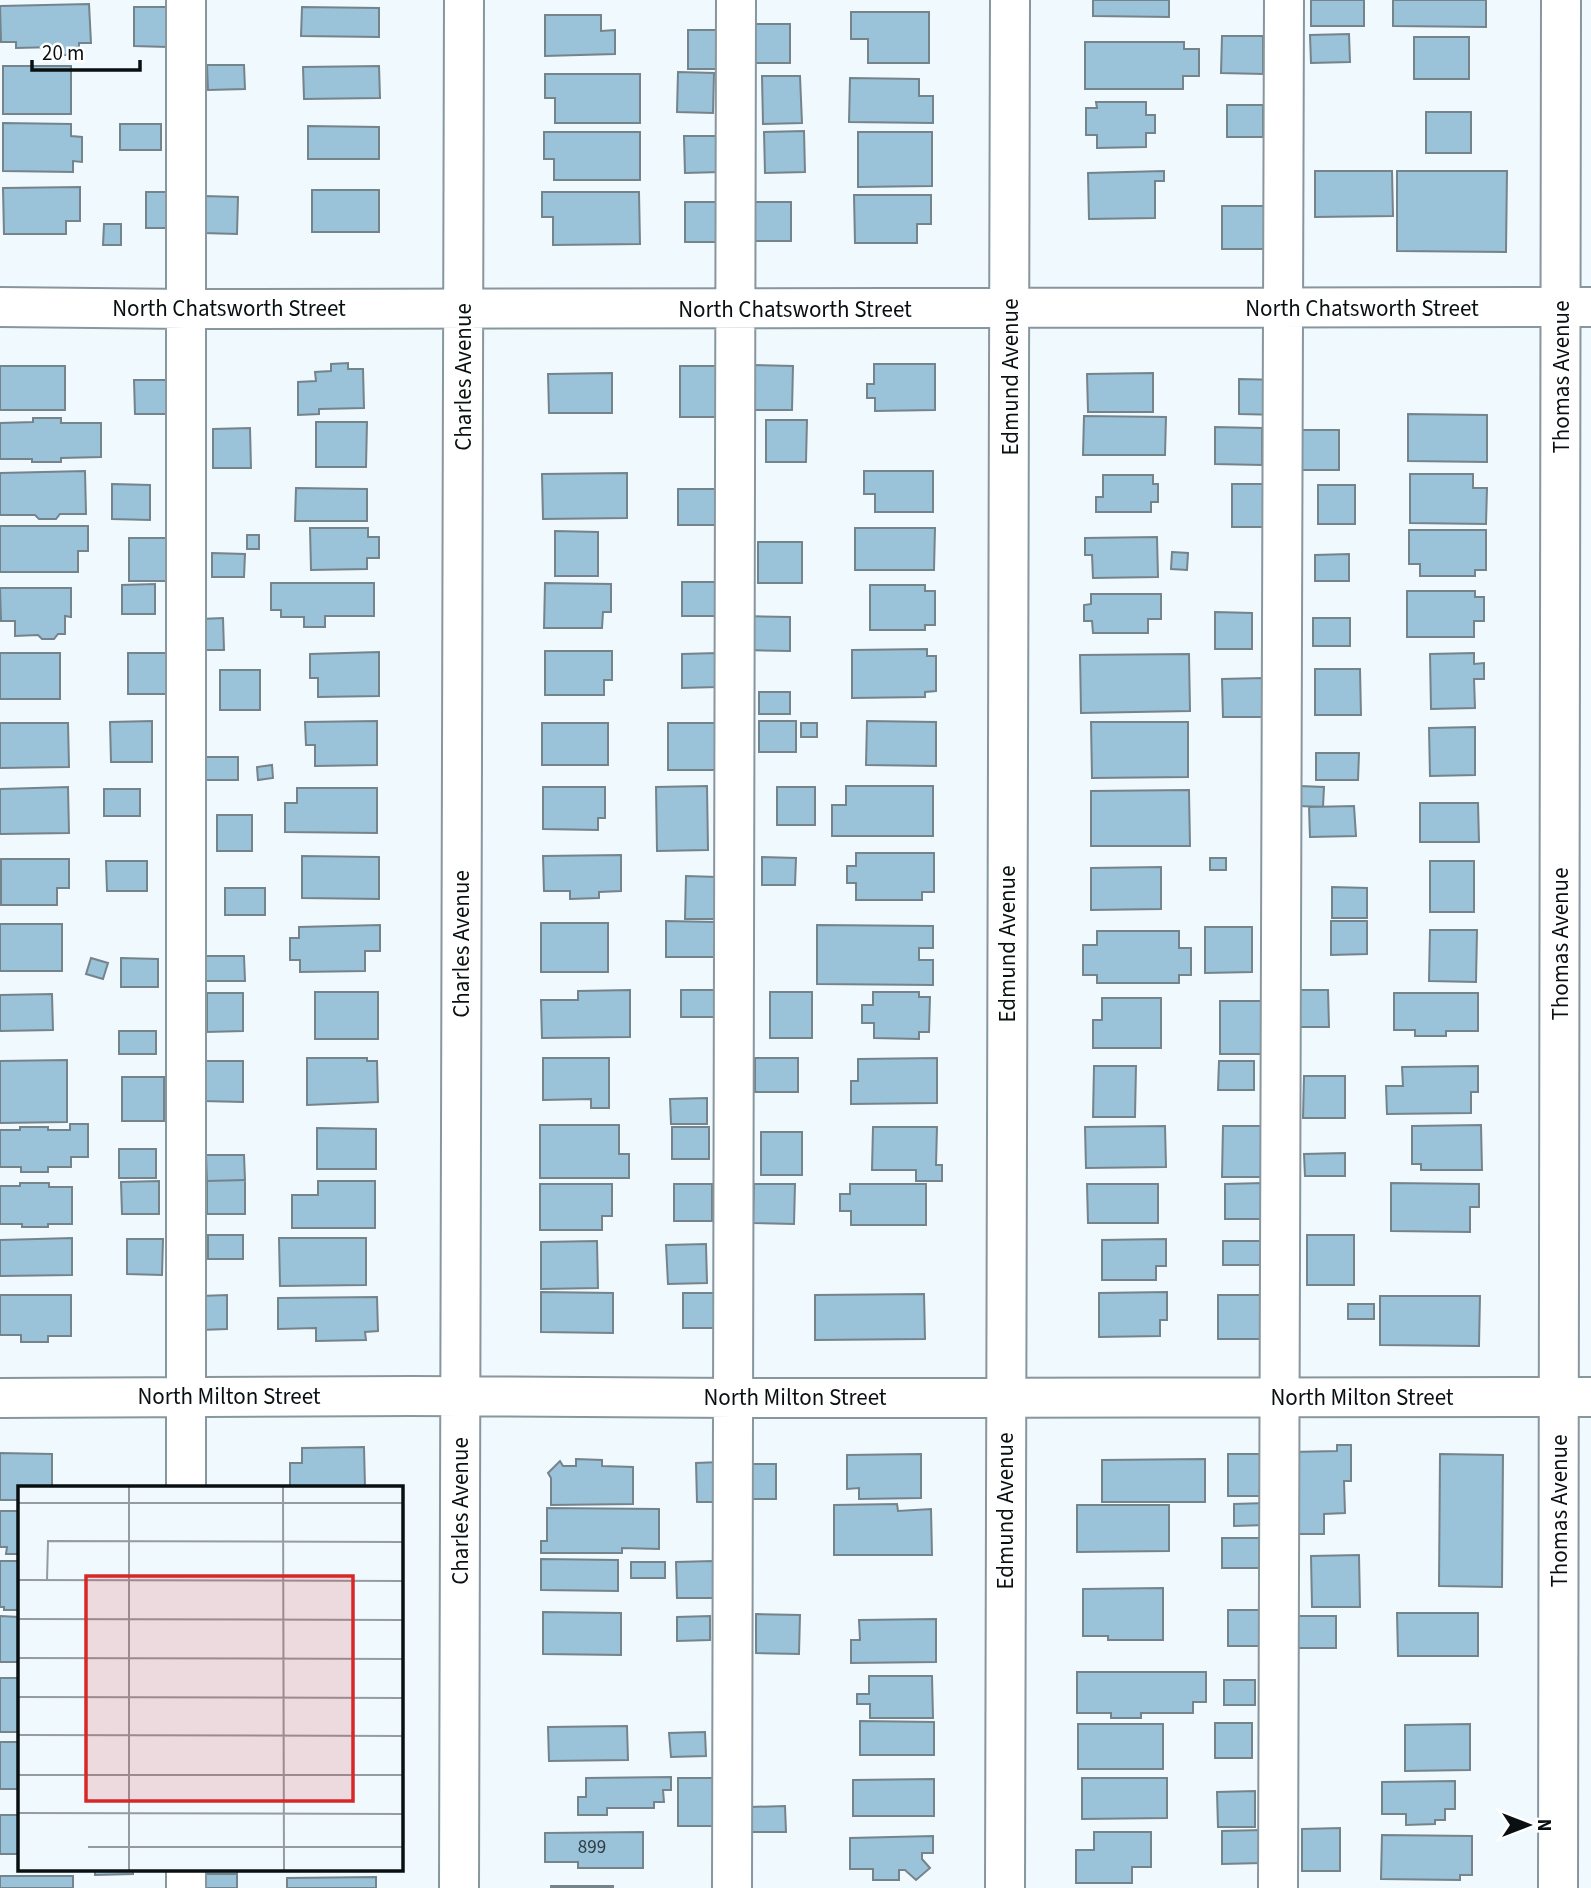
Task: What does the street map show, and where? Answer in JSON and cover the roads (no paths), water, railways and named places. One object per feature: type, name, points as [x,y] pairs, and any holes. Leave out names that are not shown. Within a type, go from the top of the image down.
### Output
[{"type":"street","points":[[186,0],[186,1486]]},
{"type":"street","name":"Charles Avenue","points":[[459,1888],[464,0]]},
{"type":"street","points":[[732,1888],[736,0]]},
{"type":"street","name":"Edmund Avenue","points":[[1005,1888],[1010,0]]},
{"type":"street","points":[[1278,1888],[1284,0]]},
{"type":"street","name":"Thomas Avenue","points":[[1558,1888],[1575,1397],[1576,307],[1561,0]]},
{"type":"street","name":"North Chatsworth Street","points":[[0,307],[1576,307]]},
{"type":"street","name":"North Milton Street","points":[[0,1398],[1575,1397]]},
{"type":"street","points":[[186,1870],[186,1888]]}]
